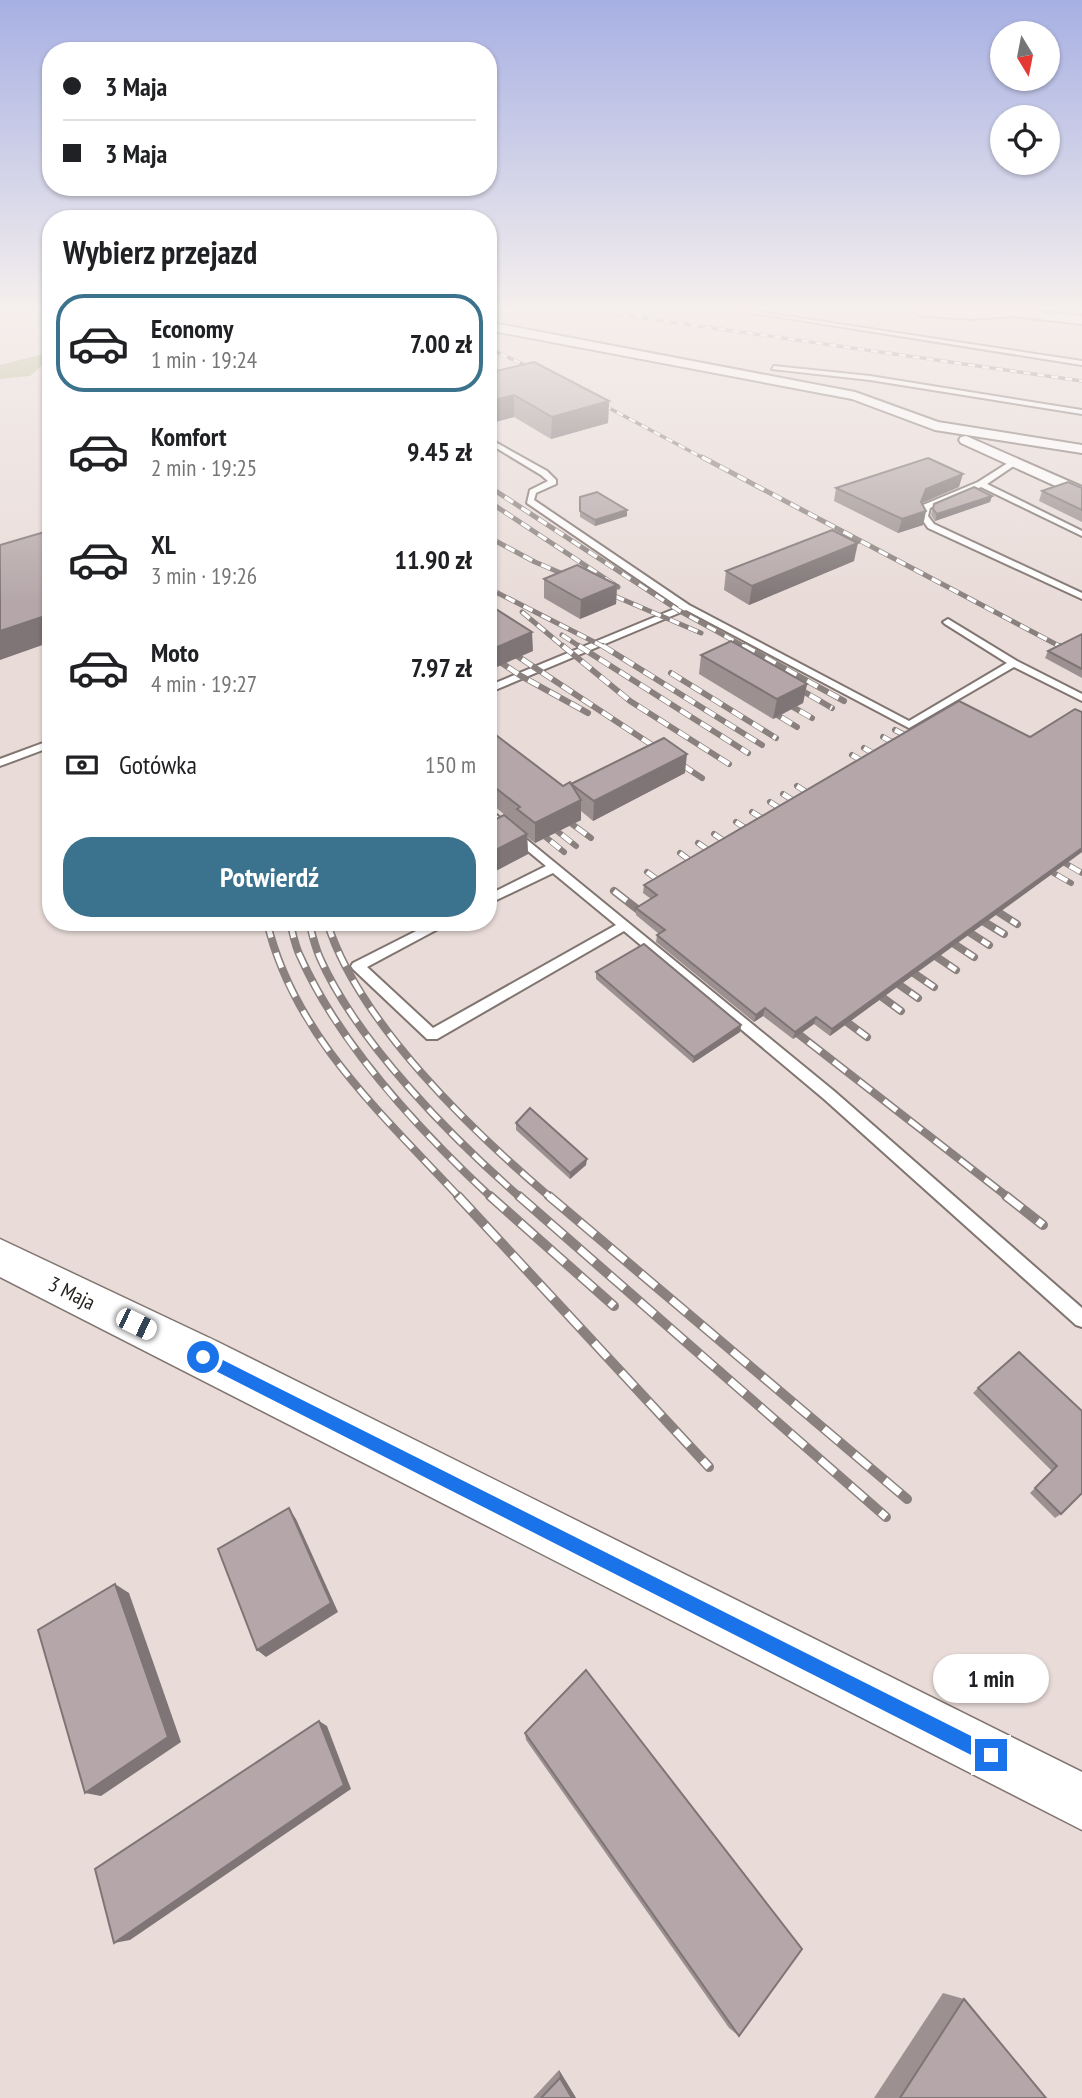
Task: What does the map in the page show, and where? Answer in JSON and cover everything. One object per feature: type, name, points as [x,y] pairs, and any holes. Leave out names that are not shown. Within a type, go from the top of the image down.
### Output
[{"type":"street","points":[[889,409],[935,426],[1082,493]]},
{"type":"street","points":[[935,426],[1082,449]]},
{"type":"street","name":"3 Maja","points":[[0,1257],[1082,1802]]},
{"type":"lane","points":[[1062,409],[1082,412]]},
{"type":"lane","points":[[497,445],[544,473],[554,482],[533,492],[530,501],[686,607],[909,725],[1014,663]]},
{"type":"lane","points":[[1014,463],[981,484],[926,507],[925,516],[931,526],[1082,596]]},
{"type":"lane","points":[[981,484],[1082,534]]},
{"type":"lane","points":[[497,686],[686,607]]},
{"type":"lane","points":[[948,622],[1014,663],[1082,698]]},
{"type":"lane","points":[[0,763],[42,747]]},
{"type":"lane","points":[[497,819],[830,1094],[1082,1319]]},
{"type":"lane","points":[[497,896],[555,867]]},
{"type":"lane","points":[[427,931],[358,966],[432,1035],[625,925]]},
{"type":"building","points":[[538,409],[581,409],[552,417]]},
{"type":"building","points":[[928,458],[963,474],[926,489],[921,502],[926,511],[902,519],[836,488]]},
{"type":"building","points":[[1068,482],[1082,488],[1082,510],[1042,491]]},
{"type":"building","points":[[974,487],[992,496],[937,514],[933,509],[934,504]]},
{"type":"building","points":[[597,492],[627,510],[595,520],[580,511],[580,497]]},
{"type":"building","points":[[832,530],[858,543],[752,586],[726,571]]},
{"type":"building","points":[[42,533],[42,617],[0,631],[0,545]]},
{"type":"building","points":[[577,565],[617,585],[581,600],[544,579]]},
{"type":"building","points":[[497,610],[532,632],[497,647]]},
{"type":"building","points":[[1082,634],[1082,669],[1048,651]]},
{"type":"building","points":[[731,641],[807,684],[777,699],[701,655]]},
{"type":"building","points":[[959,701],[1030,737],[1075,709],[1082,712],[1082,848],[832,1029],[816,1017],[795,1032],[765,1008],[756,1015],[657,935],[665,930],[636,908],[657,895],[644,885]]},
{"type":"building","points":[[497,736],[563,786],[570,782],[581,800],[535,823],[517,809],[520,807],[497,789]]},
{"type":"building","points":[[664,738],[687,754],[594,801],[571,784]]},
{"type":"building","points":[[504,815],[527,834],[497,849],[497,818]]},
{"type":"building","points":[[644,944],[741,1025],[694,1057],[596,972]]},
{"type":"building","points":[[530,1108],[587,1159],[570,1173],[516,1123]]},
{"type":"building","points":[[1019,1352],[1082,1411],[1082,1493],[1061,1514],[1035,1488],[1057,1466],[978,1388]]},
{"type":"building","points":[[289,1508],[331,1603],[257,1650],[218,1549]]},
{"type":"building","points":[[115,1584],[168,1737],[85,1793],[38,1630]]},
{"type":"building","points":[[586,1670],[802,1949],[739,2036],[525,1733]]},
{"type":"building","points":[[319,1721],[344,1785],[114,1943],[95,1869]]},
{"type":"building","points":[[964,1999],[1046,2098],[900,2098]]},
{"type":"building","points":[[560,2078],[572,2098],[541,2098]]},
{"type":"railway","points":[[611,409],[705,459]]},
{"type":"railway","points":[[702,457],[1063,648]]},
{"type":"railway","points":[[497,492],[678,610],[747,648]]},
{"type":"railway","points":[[497,507],[618,587]]},
{"type":"railway","points":[[497,542],[535,562],[701,633]]},
{"type":"railway","points":[[497,593],[606,648]]},
{"type":"railway","points":[[522,612],[565,648]]},
{"type":"railway","points":[[562,635],[582,648]]},
{"type":"railway","points":[[497,643],[504,648]]},
{"type":"railway","points":[[502,646],[702,778]]},
{"type":"railway","points":[[563,646],[630,701],[729,764]]},
{"type":"railway","points":[[579,646],[748,753]]},
{"type":"railway","points":[[603,646],[762,745]]},
{"type":"railway","points":[[744,646],[844,701]]},
{"type":"railway","points":[[1059,646],[1082,658]]},
{"type":"railway","points":[[497,660],[588,713]]},
{"type":"railway","points":[[671,673],[776,738]]},
{"type":"railway","points":[[789,683],[832,708]]},
{"type":"railway","points":[[779,699],[812,718]]},
{"type":"railway","points":[[761,705],[797,727]]},
{"type":"railway","points":[[895,730],[920,743]]},
{"type":"railway","points":[[883,737],[908,751]]},
{"type":"railway","points":[[864,748],[888,762]]},
{"type":"railway","points":[[852,755],[876,769]]},
{"type":"railway","points":[[797,786],[820,801]]},
{"type":"railway","points":[[783,794],[808,810]]},
{"type":"railway","points":[[770,802],[793,817]]},
{"type":"railway","points":[[752,812],[777,828]]},
{"type":"railway","points":[[557,813],[591,838]]},
{"type":"railway","points":[[543,820],[576,846]]},
{"type":"railway","points":[[736,822],[759,837]]},
{"type":"railway","points":[[532,826],[564,852]]},
{"type":"railway","points":[[714,834],[738,851]]},
{"type":"railway","points":[[698,843],[721,859]]},
{"type":"railway","points":[[680,853],[704,871]]},
{"type":"railway","points":[[1049,854],[1082,873]]},
{"type":"railway","points":[[1036,863],[1071,883]]},
{"type":"railway","points":[[647,872],[670,889]]},
{"type":"railway","points":[[614,891],[650,919]]},
{"type":"railway","points":[[984,903],[1017,924]]},
{"type":"railway","points":[[968,912],[1004,934]]},
{"type":"railway","points":[[955,923],[989,945]]},
{"type":"railway","points":[[270,931],[280,963],[298,1002],[320,1038],[372,1104],[460,1198]]},
{"type":"railway","points":[[292,931],[297,949],[318,991],[360,1056],[411,1117],[492,1198]]},
{"type":"railway","points":[[312,931],[318,954],[336,990],[382,1055],[437,1118],[521,1198]]},
{"type":"railway","points":[[331,931],[342,960],[364,998],[391,1036],[454,1108],[551,1198]]},
{"type":"railway","points":[[939,934],[974,957]]},
{"type":"railway","points":[[922,947],[956,970]]},
{"type":"railway","points":[[899,963],[934,987]]},
{"type":"railway","points":[[884,974],[918,998]]},
{"type":"railway","points":[[867,986],[901,1011]]},
{"type":"railway","points":[[832,1011],[867,1037]]},
{"type":"railway","points":[[783,1022],[1009,1198]]},
{"type":"railway","points":[[458,1196],[709,1467]]},
{"type":"railway","points":[[490,1196],[614,1306]]},
{"type":"railway","points":[[519,1196],[886,1517]]},
{"type":"railway","points":[[549,1196],[907,1499]]},
{"type":"railway","points":[[1006,1196],[1043,1225]]},
{"type":"route","points":[[203,1357],[991,1755]]}]
